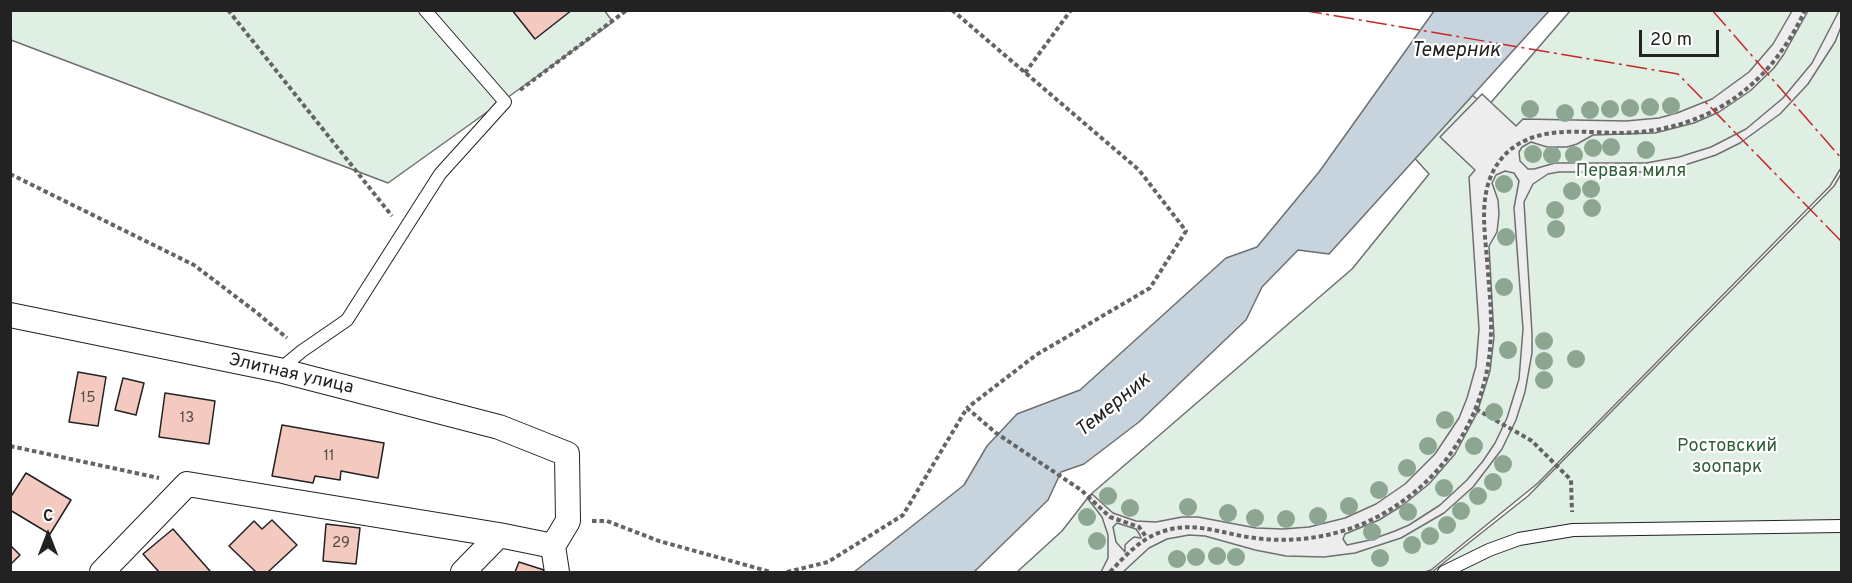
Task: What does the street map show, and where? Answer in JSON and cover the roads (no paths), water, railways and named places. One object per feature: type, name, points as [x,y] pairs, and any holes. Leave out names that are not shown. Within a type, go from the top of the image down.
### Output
[{"type":"street","name":"Элитная улица","points":[[10,315],[279,370],[499,427],[567,454],[568,520],[553,546]]},
{"type":"street","points":[[102,573],[188,484],[500,535],[553,546],[557,573]]},
{"type":"street","points":[[463,573],[500,535]]},
{"type":"lane","points":[[279,370],[347,320],[440,174],[505,102],[425,10]]},
{"type":"lane","points":[[1444,573],[1490,550],[1519,539],[1573,530],[1842,526]]},
{"type":"water","name":"Темерник","points":[[1434,11],[1549,11],[1329,254],[1298,250],[1262,287],[1246,320],[1139,422],[1084,464],[1061,472],[1048,500],[974,572],[854,572],[964,485],[987,446],[1017,414],[1080,390],[1226,258],[1257,247],[1319,172]]},
{"type":"park label","name":"Первая миля","points":[[1631,172]]},
{"type":"park label","name":"Ростовский зоопарк","points":[[1727,457]]}]
